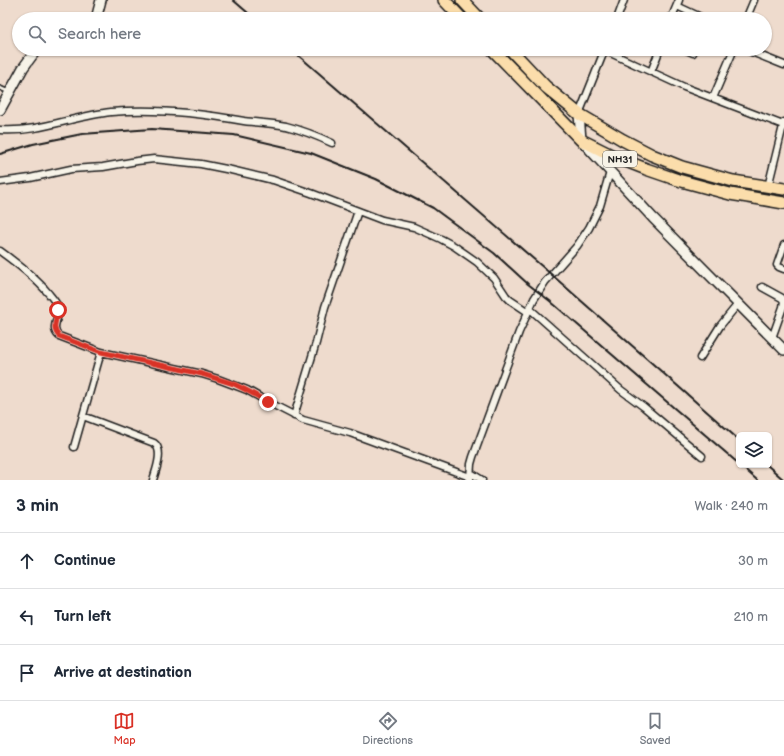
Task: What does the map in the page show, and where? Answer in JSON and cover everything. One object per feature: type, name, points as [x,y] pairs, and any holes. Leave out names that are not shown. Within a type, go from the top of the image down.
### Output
[{"type":"highway","points":[[444,0],[455,12]]},
{"type":"highway","points":[[462,0],[473,12]]},
{"type":"highway","name":"NH31","points":[[499,56],[581,140],[613,156],[678,180],[730,194],[784,203]]},
{"type":"highway","name":"NH31","points":[[517,56],[546,87],[579,114],[652,155],[682,167],[733,181],[784,189]]},
{"type":"main road","points":[[98,12],[101,0]]},
{"type":"main road","points":[[0,110],[23,68],[32,56]]},
{"type":"main road","points":[[579,114],[581,140],[653,218],[784,350]]},
{"type":"street","points":[[620,12],[624,0]]},
{"type":"street","points":[[749,12],[754,0]]},
{"type":"street","points":[[678,3],[693,12]]},
{"type":"street","points":[[579,114],[603,56]]},
{"type":"street","points":[[618,56],[684,87],[783,123],[768,186]]},
{"type":"street","points":[[651,72],[657,56]]},
{"type":"street","points":[[713,98],[731,56]]},
{"type":"street","points":[[762,56],[784,65]]},
{"type":"street","points":[[0,130],[11,131],[39,127],[110,112],[162,111],[192,113],[286,126],[312,134],[332,143]]},
{"type":"street","points":[[0,182],[30,178],[71,169],[103,167],[146,160],[165,160],[200,164],[273,180],[388,222],[414,227],[441,239],[467,254],[494,278],[510,300],[529,310],[621,390],[702,456]]},
{"type":"street","points":[[470,477],[473,457],[519,332],[534,299],[545,282],[577,246],[589,228],[600,206],[610,172]]},
{"type":"street","points":[[294,416],[325,307],[358,211]]},
{"type":"street","points":[[784,244],[777,265],[784,269]]},
{"type":"street","points":[[0,251],[42,285],[55,301],[58,308],[55,328],[56,334],[59,336],[101,352],[202,374],[218,379],[246,390],[308,422],[350,433],[482,480]]},
{"type":"street","points":[[762,287],[782,298],[784,301],[772,338]]},
{"type":"street","points":[[700,358],[720,326],[738,304]]},
{"type":"street","points":[[74,447],[101,352]]},
{"type":"street","points":[[83,416],[157,445],[158,456],[153,480]]},
{"type":"lane","points":[[0,88],[9,92]]},
{"type":"railway","points":[[233,0],[247,12]]},
{"type":"railway","points":[[299,56],[552,275],[736,437]]},
{"type":"railway","points":[[0,154],[33,144],[82,134],[152,129],[234,135],[311,153],[376,179],[433,208],[494,253],[528,284],[550,301],[736,461]]},
{"type":"railway","points":[[743,468],[757,480]]},
{"type":"railway","points":[[770,468],[784,480]]},
{"type":"route","points":[[58,310],[55,330],[56,334],[59,336],[101,352],[202,374],[234,384],[268,402]]}]
